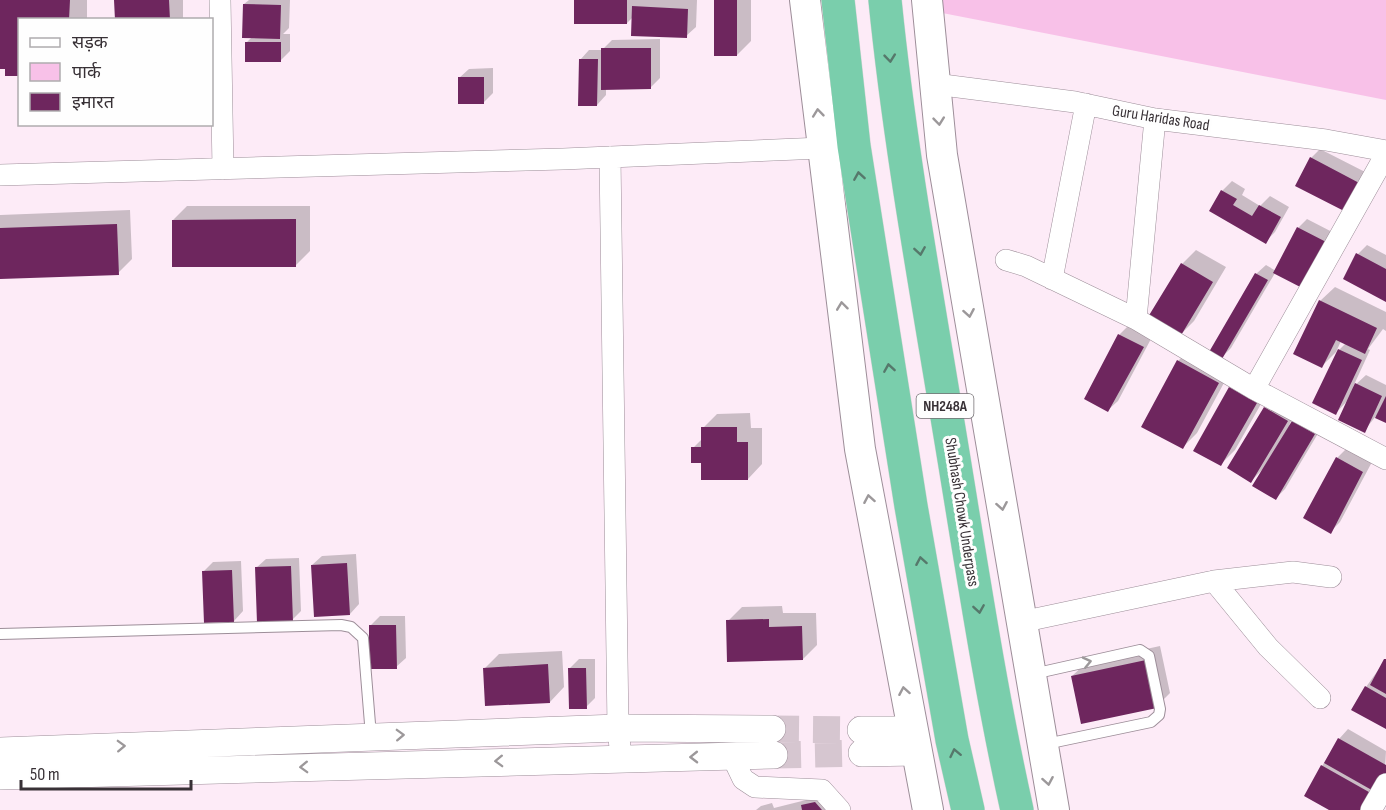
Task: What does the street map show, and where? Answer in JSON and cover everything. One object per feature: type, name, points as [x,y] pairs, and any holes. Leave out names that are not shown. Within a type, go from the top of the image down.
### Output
[{"type":"highway","name":"NH248A","points":[[838,0],[854,146],[907,483],[952,740],[968,810]]},
{"type":"highway","name":"Shubhash Chowk Underpass","points":[[885,0],[892,75],[919,249],[998,727],[1017,810]]},
{"type":"main road","points":[[805,0],[860,449],[913,741],[928,810]]},
{"type":"main road","points":[[927,0],[942,155],[1054,810]]},
{"type":"street","points":[[220,0],[223,169]]},
{"type":"street","name":"Guru Haridas Road","points":[[935,84],[1086,104],[1155,119],[1326,140],[1386,153]]},
{"type":"street","points":[[1052,279],[1086,104]]},
{"type":"street","points":[[1136,319],[1155,119]]},
{"type":"street","points":[[0,175],[610,157],[822,148]]},
{"type":"street","points":[[1254,389],[1386,153]]},
{"type":"street","points":[[610,157],[618,728],[621,758]]},
{"type":"street","points":[[1006,260],[1136,319],[1254,389],[1386,459]]},
{"type":"street","points":[[1021,622],[1214,581],[1293,572],[1330,577]]},
{"type":"street","points":[[1214,581],[1268,647],[1320,698]]},
{"type":"street","points":[[0,751],[618,728],[773,742],[732,756],[0,776]]},
{"type":"street","points":[[861,741],[913,741]]},
{"type":"street","points":[[732,756],[743,779],[755,787],[822,790],[840,810]]},
{"type":"street","points":[[1371,810],[1386,785]]},
{"type":"lane","points":[[0,634],[340,625],[351,627],[363,638],[371,736]]},
{"type":"lane","points":[[1030,675],[1140,650],[1149,656],[1160,709],[1159,716],[1151,722],[1042,745]]},
{"type":"green space","points":[[932,0],[1386,0],[1386,100],[932,11]]},
{"type":"building","points":[[0,0],[70,0],[69,18],[18,18],[18,76],[5,76],[5,69],[0,69]]},
{"type":"building","points":[[114,0],[169,0],[170,18],[115,18]]},
{"type":"building","points":[[574,0],[627,0],[627,24],[574,24]]},
{"type":"building","points":[[714,0],[737,0],[737,56],[714,56]]},
{"type":"building","points":[[243,4],[281,5],[280,39],[242,38]]},
{"type":"building","points":[[632,6],[688,9],[687,38],[631,36]]},
{"type":"building","points":[[245,42],[281,42],[281,62],[245,62]]},
{"type":"building","points":[[601,48],[651,48],[651,89],[601,90]]},
{"type":"building","points":[[579,59],[598,59],[597,106],[578,106]]},
{"type":"building","points":[[458,77],[484,77],[484,104],[458,104]]},
{"type":"building","points":[[1310,157],[1363,185],[1348,213],[1295,186]]},
{"type":"building","points":[[1221,190],[1237,199],[1233,205],[1252,216],[1259,205],[1281,217],[1266,244],[1209,211]]},
{"type":"building","points":[[296,219],[296,267],[172,267],[172,220]]},
{"type":"building","points":[[117,224],[119,275],[0,279],[0,228]]},
{"type":"building","points":[[1297,227],[1332,245],[1308,291],[1273,273]]},
{"type":"building","points":[[1356,253],[1386,269],[1386,302],[1343,279]]},
{"type":"building","points":[[1181,263],[1213,282],[1180,337],[1148,317]]},
{"type":"building","points":[[1255,273],[1268,280],[1222,359],[1209,352]]},
{"type":"building","points":[[1319,300],[1377,328],[1365,354],[1336,340],[1322,368],[1293,354]]},
{"type":"building","points":[[1118,334],[1144,347],[1108,412],[1084,399]]},
{"type":"building","points":[[1338,349],[1362,360],[1336,415],[1312,403]]},
{"type":"building","points":[[1177,360],[1219,383],[1183,449],[1141,427]]},
{"type":"building","points":[[1355,383],[1382,396],[1365,433],[1338,420]]},
{"type":"building","points":[[1229,387],[1257,403],[1221,466],[1193,451]]},
{"type":"building","points":[[1386,396],[1386,423],[1375,418]]},
{"type":"building","points":[[1264,407],[1288,421],[1251,483],[1227,468]]},
{"type":"building","points":[[1292,421],[1315,434],[1276,500],[1252,486]]},
{"type":"building","points":[[701,427],[737,427],[737,442],[748,442],[748,480],[701,480],[701,463],[691,463],[691,447],[701,447]]},
{"type":"building","points":[[1336,457],[1363,472],[1331,534],[1303,518]]},
{"type":"building","points":[[347,563],[350,615],[314,617],[311,565]]},
{"type":"building","points":[[291,566],[293,622],[257,623],[255,567]]},
{"type":"building","points":[[232,570],[234,622],[204,623],[202,571]]},
{"type":"building","points":[[769,619],[769,627],[802,626],[803,660],[727,662],[726,620]]},
{"type":"building","points":[[369,625],[396,625],[397,669],[369,669]]},
{"type":"building","points":[[1386,659],[1386,694],[1370,685]]},
{"type":"building","points":[[1146,660],[1157,708],[1081,724],[1071,676]]},
{"type":"building","points":[[548,664],[550,703],[485,706],[483,668]]},
{"type":"building","points":[[568,668],[586,668],[587,709],[569,709]]},
{"type":"building","points":[[1365,686],[1386,698],[1386,729],[1351,710]]},
{"type":"building","points":[[1338,738],[1386,765],[1386,778],[1377,793],[1324,763]]},
{"type":"building","points":[[1321,765],[1376,796],[1368,810],[1329,810],[1304,796]]},
{"type":"building","points":[[815,802],[822,810],[802,810],[801,805]]},
{"type":"tunnel","points":[[772,729],[861,730]]},
{"type":"tunnel","points":[[774,755],[862,753]]}]
